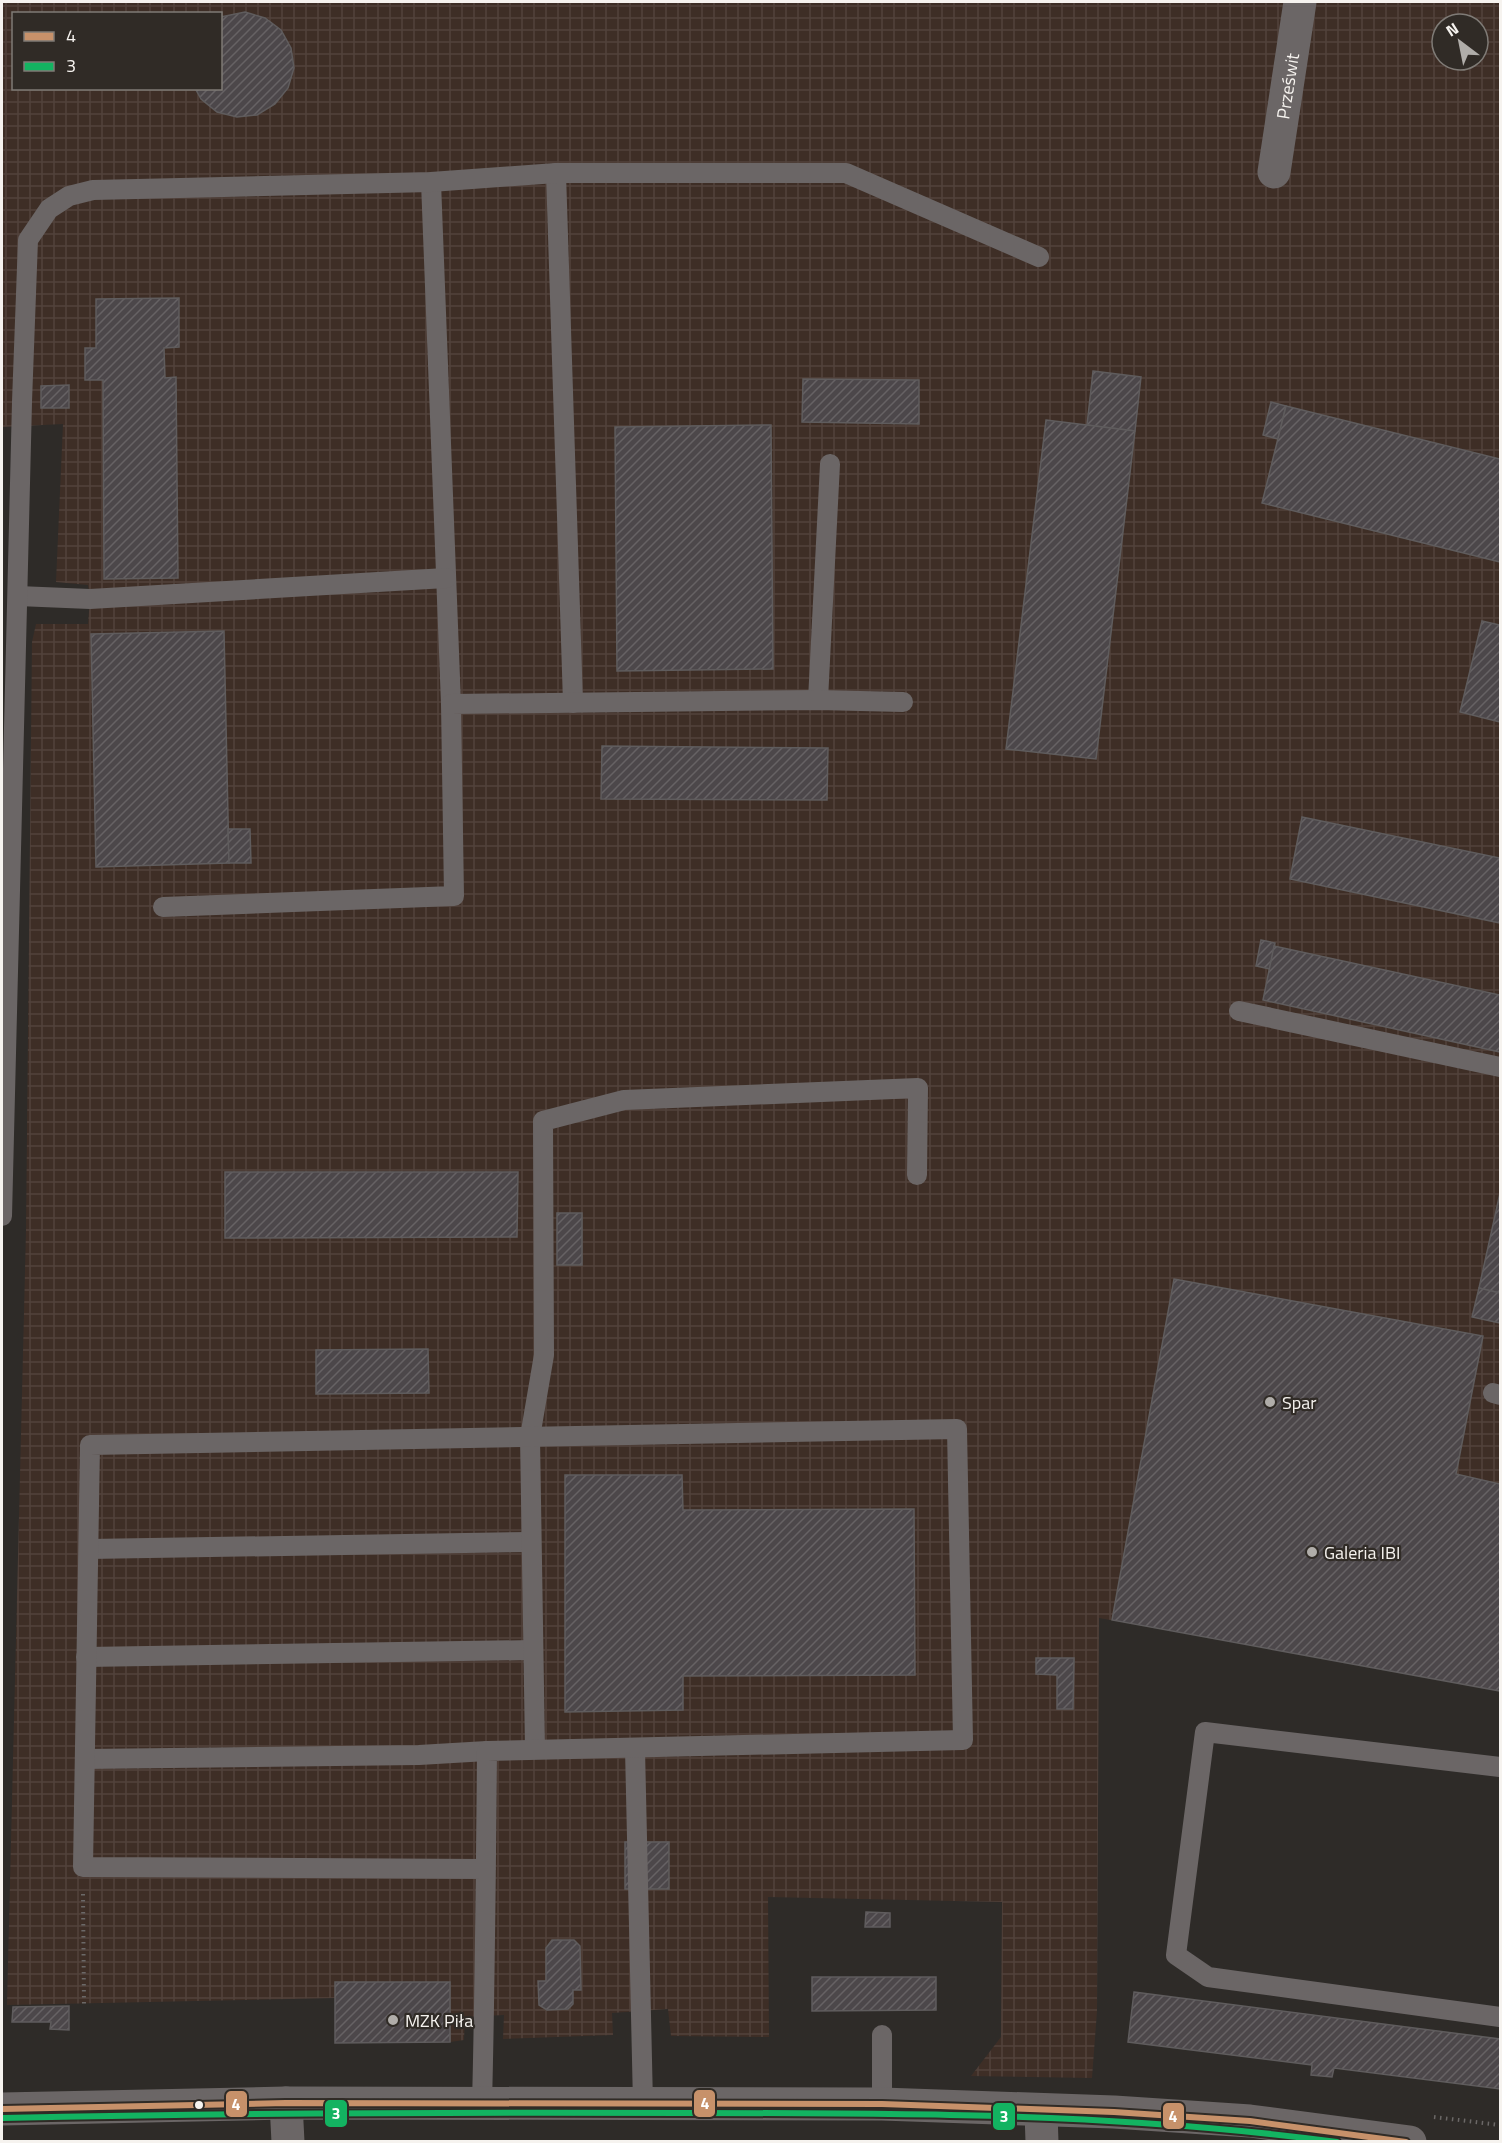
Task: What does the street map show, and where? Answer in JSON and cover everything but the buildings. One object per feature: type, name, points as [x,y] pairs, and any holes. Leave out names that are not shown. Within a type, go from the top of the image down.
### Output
[{"type":"street","name":"Prześwit","points":[[1274,172],[1300,2]]},
{"type":"street","points":[[286,2103],[288,2142]]},
{"type":"street","points":[[2,2109],[286,2103],[882,2104],[1042,2127],[1114,2112],[1250,2121],[1410,2142]]},
{"type":"lane","points":[[2,1216],[28,240],[34,227],[49,209],[69,196],[93,190],[431,182],[556,173],[846,172],[1039,257]]},
{"type":"lane","points":[[556,173],[573,703]]},
{"type":"lane","points":[[164,907],[454,896],[451,704],[431,182]]},
{"type":"lane","points":[[818,700],[830,464]]},
{"type":"lane","points":[[18,596],[90,599],[446,578]]},
{"type":"lane","points":[[451,704],[818,700],[903,702]]},
{"type":"lane","points":[[1239,1011],[1500,1067]]},
{"type":"lane","points":[[535,1749],[530,1437],[544,1355],[543,1121],[624,1100],[918,1088],[917,1174]]},
{"type":"lane","points":[[85,1759],[419,1755],[535,1749],[635,1749],[963,1740],[957,1429],[90,1445],[83,1867],[486,1869]]},
{"type":"lane","points":[[88,1549],[531,1542]]},
{"type":"lane","points":[[86,1657],[532,1650]]},
{"type":"lane","points":[[1500,1767],[1205,1732],[1176,1955],[1208,1977],[1500,2017]]},
{"type":"lane","points":[[635,1749],[643,2104]]},
{"type":"lane","points":[[482,2104],[487,1751]]},
{"type":"lane","points":[[882,2035],[882,2104]]},
{"type":"path","points":[[83,1867],[84,2004]]},
{"type":"shaded area","points":[[2,2],[1500,2],[1500,1484],[1456,1474],[1483,1336],[1174,1280],[1116,1621],[1099,1618],[1097,2011],[1092,2078],[971,2076],[1001,2037],[1002,1902],[768,1897],[769,2037],[671,2036],[668,2009],[612,2013],[613,2035],[503,2039],[504,2015],[465,2017],[464,2040],[450,2042],[450,1982],[335,1998],[7,2005],[26,1231],[32,642],[36,624],[88,624],[90,599],[88,585],[56,582],[63,424],[2,427]]},
{"type":"transit line","name":"4","points":[[2,2109],[286,2103],[882,2104],[1114,2112],[1250,2121],[1406,2142]]},
{"type":"transit line","name":"3","points":[[2,2118],[430,2113],[931,2115],[1175,2125],[1337,2142]]},
{"type":"place","name":"Spar","points":[[1270,1402]]},
{"type":"place","name":"Galeria IBI","points":[[1312,1552]]},
{"type":"place","name":"MZK Piła","points":[[393,2020]]}]
